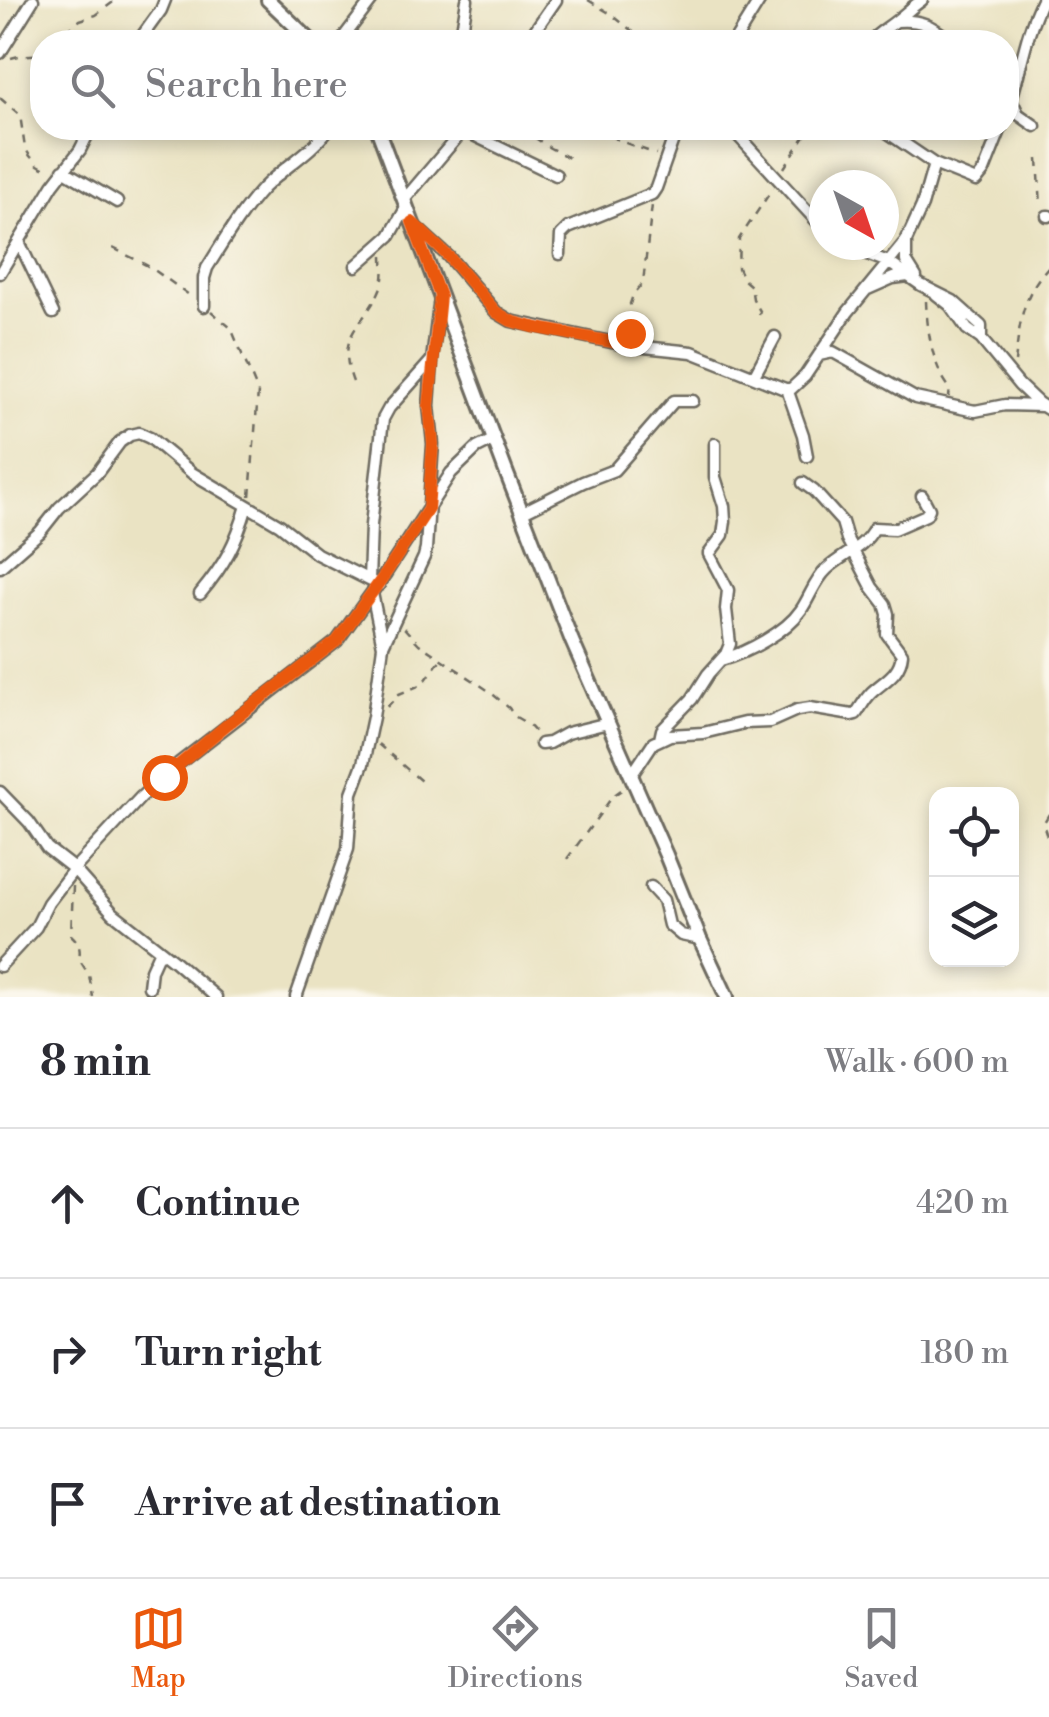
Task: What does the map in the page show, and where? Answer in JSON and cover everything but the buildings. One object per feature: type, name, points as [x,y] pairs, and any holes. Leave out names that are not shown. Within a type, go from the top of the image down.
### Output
[{"type":"street","points":[[4,56],[33,0]]},
{"type":"street","points":[[147,30],[164,0]]},
{"type":"street","points":[[268,0],[299,30]]},
{"type":"street","points":[[349,30],[373,0]]},
{"type":"street","points":[[462,30],[466,0]]},
{"type":"street","points":[[535,30],[556,0]]},
{"type":"street","points":[[745,30],[760,0]]},
{"type":"street","points":[[882,30],[922,0]]},
{"type":"street","points":[[1019,70],[1042,0]]},
{"type":"street","points":[[896,22],[917,20],[936,30]]},
{"type":"street","points":[[1019,115],[1036,126]]},
{"type":"street","points":[[0,273],[85,140]]},
{"type":"street","points":[[204,306],[207,268],[244,211],[284,168],[318,140]]},
{"type":"street","points":[[381,140],[572,641],[727,997]]},
{"type":"street","points":[[356,266],[390,236],[405,204],[455,140]]},
{"type":"street","points":[[487,140],[556,175]]},
{"type":"street","points":[[560,254],[564,230],[652,194],[673,140]]},
{"type":"street","points":[[741,140],[809,214]]},
{"type":"street","points":[[899,140],[934,164],[976,181],[996,140]]},
{"type":"street","points":[[412,222],[504,317],[533,327],[638,347],[692,352],[787,388],[797,385],[848,312],[906,241],[922,206],[934,164]]},
{"type":"street","points":[[62,173],[117,202]]},
{"type":"street","points":[[906,241],[906,261],[921,286]]},
{"type":"street","points":[[20,242],[53,313]]},
{"type":"street","points":[[883,260],[950,305],[967,329],[1046,408]]},
{"type":"street","points":[[867,290],[908,276]]},
{"type":"street","points":[[296,997],[348,849],[352,793],[370,736],[383,646],[424,557],[433,444],[429,406],[440,296]]},
{"type":"street","points":[[754,376],[775,338]]},
{"type":"street","points":[[818,356],[833,352],[916,398],[948,406],[975,411],[1005,405],[1046,408]]},
{"type":"street","points":[[383,646],[373,586],[370,525],[383,419],[432,360]]},
{"type":"street","points":[[787,388],[808,456]]},
{"type":"street","points":[[523,512],[614,470],[674,401],[694,401]]},
{"type":"street","points":[[0,567],[97,473],[120,442],[134,434],[150,438],[192,474],[373,586]]},
{"type":"street","points":[[0,966],[36,927],[74,870],[123,815],[178,764],[337,641],[450,473],[477,448],[495,439]]},
{"type":"street","points":[[660,739],[662,730],[692,699],[730,644],[728,590],[708,554],[722,535],[725,521],[715,477],[715,444]]},
{"type":"street","points":[[632,778],[646,751],[670,734],[770,722],[810,708],[852,716],[885,683],[902,658],[888,634],[885,604],[844,534],[842,522],[802,483]]},
{"type":"street","points":[[720,660],[782,630],[801,610],[822,574],[868,541],[874,528],[894,529],[922,518],[929,508],[922,496]]},
{"type":"street","points":[[200,594],[220,570],[237,539],[248,506]]},
{"type":"street","points":[[542,744],[566,732],[608,723]]},
{"type":"street","points":[[0,792],[47,848],[74,870],[112,914],[216,997]]},
{"type":"street","points":[[651,887],[663,900],[669,925],[682,935],[700,939]]},
{"type":"street","points":[[149,987],[160,950]]},
{"type":"path","points":[[68,30],[116,0]]},
{"type":"path","points":[[588,0],[631,30]]},
{"type":"path","points":[[4,56],[30,57]]},
{"type":"path","points":[[0,98],[20,115],[25,148],[38,166],[62,173]]},
{"type":"path","points":[[538,140],[575,160]]},
{"type":"path","points":[[618,140],[666,158]]},
{"type":"path","points":[[759,316],[760,308],[753,299],[751,286],[738,268],[739,238],[802,140]]},
{"type":"path","points":[[1038,159],[1039,198],[1048,216]]},
{"type":"path","points":[[638,347],[630,333],[630,304],[643,283],[652,194]]},
{"type":"path","points":[[353,382],[347,362],[350,336],[382,284],[382,243]]},
{"type":"path","points":[[114,248],[150,266],[231,328],[258,392],[248,506]]},
{"type":"path","points":[[1013,378],[1020,314],[1026,298],[1049,266]]},
{"type":"path","points":[[921,286],[934,357],[950,390],[948,406]]},
{"type":"path","points":[[396,618],[412,638],[490,691],[514,716],[534,728],[542,744]]},
{"type":"path","points":[[373,717],[399,694],[423,684],[440,658]]},
{"type":"path","points":[[370,736],[421,781]]},
{"type":"path","points":[[567,858],[612,796],[632,778]]},
{"type":"path","points":[[1049,814],[1043,824],[1049,842]]},
{"type":"path","points":[[74,870],[71,935],[78,940],[79,960],[89,974],[94,997]]},
{"type":"route","points":[[164,777],[337,641],[428,509],[433,444],[429,406],[440,296],[412,222],[448,256],[496,312],[511,321],[638,347],[630,333]]}]
